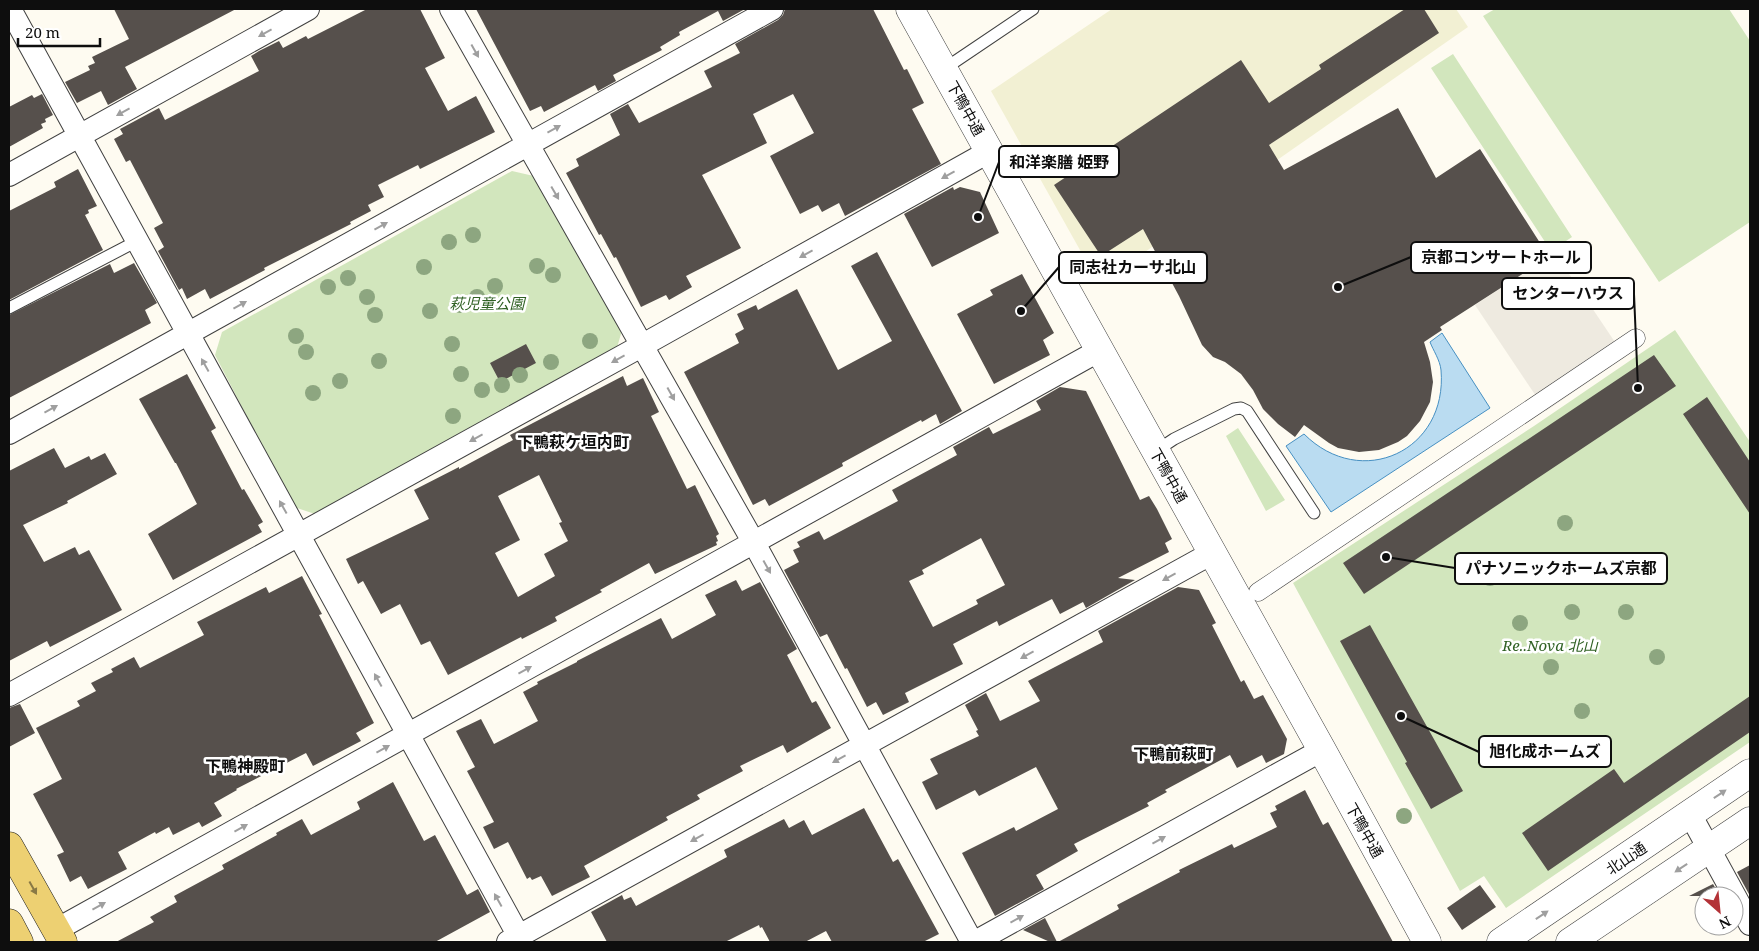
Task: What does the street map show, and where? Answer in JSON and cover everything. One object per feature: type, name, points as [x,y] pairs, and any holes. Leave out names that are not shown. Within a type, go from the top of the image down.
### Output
[{"type":"main road","points":[[10,849],[59,936]]},
{"type":"main road","points":[[9,923],[19,942]]},
{"type":"street","points":[[10,9],[408,735],[516,940],[1212,553]]},
{"type":"street","points":[[9,175],[308,9]]},
{"type":"street","points":[[452,9],[754,542],[974,942],[1322,750]]},
{"type":"street","points":[[9,433],[772,9]]},
{"type":"street","name":"下鴨中通","points":[[910,9],[1427,942]]},
{"type":"street","points":[[9,695],[990,151]]},
{"type":"street","points":[[1258,592],[1636,338]]},
{"type":"street","points":[[59,936],[408,735],[1100,350]]},
{"type":"street","name":"北山通","points":[[1501,942],[1750,774]]},
{"type":"street","points":[[1690,814],[1750,924]]},
{"type":"street","points":[[1570,942],[1750,821]]},
{"type":"lane","points":[[944,70],[1033,9]]},
{"type":"lane","points":[[9,308],[137,241]]},
{"type":"lane","points":[[1156,451],[1174,439],[1234,408],[1241,408],[1247,411],[1314,513]]},
{"type":"shaded area","points":[[1112,9],[1456,9],[1468,27],[1099,284],[991,91]]},
{"type":"shaded area","points":[[1555,253],[1625,357],[1546,411],[1475,305]]},
{"type":"green space","points":[[1495,9],[1729,9],[1750,41],[1750,222],[1659,282],[1483,16]]},
{"type":"green space","points":[[1453,54],[1572,237],[1551,251],[1431,68]]},
{"type":"green space","name":"萩児童公園","points":[[512,171],[538,177],[623,327],[616,351],[315,514],[294,507],[215,355],[222,332]]},
{"type":"green space","name":"Re..Nova 北山","points":[[1675,330],[1750,442],[1750,742],[1506,908],[1484,876],[1460,891],[1293,583],[1534,426]]},
{"type":"green space","points":[[1238,428],[1285,500],[1266,511],[1226,436]]},
{"type":"water","points":[[1442,333],[1490,408],[1331,512],[1286,446],[1304,434],[1327,451],[1350,459],[1374,460],[1396,454],[1416,441],[1431,422],[1439,398],[1441,370],[1430,342]]},
{"type":"building","points":[[114,9],[236,9],[125,67],[137,89],[108,105],[101,91],[77,103],[65,82],[90,70],[88,66],[95,63],[92,57],[129,39]]},
{"type":"building","points":[[367,9],[420,9],[445,58],[425,68],[448,111],[476,96],[495,132],[420,169],[418,165],[378,185],[384,197],[368,205],[371,211],[350,222],[351,224],[264,268],[265,270],[210,299],[205,289],[187,299],[182,288],[179,290],[158,251],[164,247],[154,228],[163,223],[130,160],[126,162],[114,139],[123,134],[120,129],[159,108],[165,120],[259,71],[251,56],[259,51],[279,41],[283,48],[306,36],[308,39]]},
{"type":"building","points":[[476,9],[745,9],[723,21],[718,11],[679,32],[680,35],[660,47],[662,50],[613,75],[616,81],[598,91],[595,85],[544,112],[541,106],[530,111]]},
{"type":"building","points":[[785,9],[873,9],[904,70],[907,69],[924,103],[912,109],[941,164],[845,216],[839,203],[822,212],[818,205],[800,214],[770,156],[814,133],[793,94],[753,114],[767,143],[702,175],[741,248],[686,276],[692,287],[669,300],[666,295],[641,307],[616,257],[614,258],[601,234],[599,235],[566,173],[579,166],[576,159],[620,135],[610,114],[628,104],[639,123],[712,87],[704,71],[740,53],[735,44],[778,20],[783,15]]},
{"type":"building","points":[[1405,9],[1424,9],[1439,33],[1269,145],[1284,170],[1398,108],[1436,178],[1480,149],[1549,257],[1440,327],[1442,330],[1424,342],[1433,382],[1430,402],[1420,421],[1407,436],[1398,442],[1379,450],[1359,452],[1338,448],[1304,425],[1295,437],[1278,424],[1263,409],[1253,390],[1241,374],[1225,362],[1213,357],[1202,345],[1179,296],[1143,229],[1101,256],[1054,185],[1241,60],[1269,103],[1321,69],[1319,65]]},
{"type":"building","points":[[42,94],[53,115],[45,119],[46,122],[41,124],[43,128],[9,147],[9,107],[32,95],[34,98]]},
{"type":"building","points":[[78,169],[97,206],[88,210],[89,213],[85,215],[103,250],[9,300],[9,211],[56,187],[54,182]]},
{"type":"building","points":[[953,187],[954,190],[960,187],[980,192],[999,233],[932,267],[904,214]]},
{"type":"building","points":[[877,252],[962,411],[940,424],[936,414],[922,422],[921,420],[842,463],[843,466],[769,506],[765,499],[753,505],[684,372],[739,343],[735,334],[744,329],[737,314],[756,305],[758,310],[797,289],[838,370],[892,341],[851,266]]},
{"type":"building","points":[[134,263],[157,303],[145,310],[151,323],[9,398],[9,315],[110,264],[114,273]]},
{"type":"building","points":[[1022,274],[1054,333],[1043,340],[1050,355],[994,384],[957,314],[993,295],[990,290]]},
{"type":"building","points":[[526,344],[536,363],[500,382],[490,363]]},
{"type":"building","points":[[1654,355],[1676,386],[1364,594],[1343,563]]},
{"type":"building","points":[[187,374],[216,428],[211,431],[242,490],[244,489],[263,522],[258,525],[262,532],[173,580],[148,534],[197,504],[139,399]]},
{"type":"building","points":[[623,376],[627,386],[643,378],[659,412],[651,416],[687,489],[695,485],[719,534],[716,536],[717,545],[655,574],[649,563],[600,590],[602,592],[555,617],[557,621],[522,639],[521,637],[448,675],[430,641],[421,645],[400,604],[381,614],[363,581],[358,584],[346,559],[429,519],[414,490],[459,467],[459,469],[513,440],[510,435]],"holes":[[[539,475],[562,522],[559,523],[568,541],[544,554],[555,576],[518,597],[495,553],[520,540],[498,496]]]},
{"type":"building","points":[[1060,387],[1086,391],[1140,500],[1149,496],[1157,509],[1172,539],[1165,543],[1169,552],[1118,578],[1135,580],[1086,608],[1083,602],[1060,614],[1052,599],[999,626],[997,621],[953,644],[963,664],[905,693],[909,702],[883,715],[876,702],[867,707],[827,634],[820,637],[784,570],[799,562],[793,550],[800,547],[797,542],[819,531],[824,540],[898,501],[892,490],[957,455],[953,447],[989,427],[993,434],[1041,410],[1036,401]],"holes":[[[981,538],[1005,585],[976,600],[978,604],[933,627],[909,581],[924,574],[922,570]]]},
{"type":"building","points":[[1707,397],[1750,462],[1750,514],[1683,414]]},
{"type":"building","points":[[54,448],[65,468],[89,456],[91,460],[105,453],[117,474],[67,501],[68,503],[23,525],[44,562],[75,547],[79,555],[89,550],[122,610],[50,647],[47,641],[9,661],[9,471]]},
{"type":"building","points":[[302,576],[322,614],[319,615],[374,723],[356,733],[361,741],[313,766],[306,753],[236,789],[214,803],[222,816],[202,827],[199,822],[173,835],[169,827],[156,834],[155,832],[118,852],[127,869],[88,889],[81,876],[70,882],[57,855],[64,852],[33,794],[62,779],[36,728],[80,706],[77,701],[96,691],[91,683],[113,672],[111,669],[134,657],[140,668],[204,635],[197,622],[266,587],[269,593]]},
{"type":"building","points":[[736,580],[742,591],[760,582],[797,649],[787,655],[812,703],[816,701],[831,728],[787,753],[783,745],[740,766],[743,771],[697,795],[700,799],[666,817],[668,820],[584,866],[590,877],[552,896],[541,876],[532,880],[530,877],[527,879],[508,842],[494,849],[483,827],[494,822],[467,771],[475,767],[456,731],[481,719],[494,744],[538,721],[523,692],[538,684],[537,682],[661,618],[672,639],[716,615],[705,595]]},
{"type":"building","points":[[1178,587],[1199,590],[1216,623],[1212,625],[1241,682],[1244,680],[1254,699],[1263,695],[1287,739],[1284,754],[1266,763],[1262,755],[1237,768],[1230,755],[1165,790],[1167,792],[1147,803],[1149,806],[1074,844],[1078,851],[1036,875],[1044,889],[995,916],[962,853],[1014,827],[1016,831],[1058,809],[1036,767],[979,796],[975,790],[936,810],[922,782],[938,774],[930,759],[979,736],[976,731],[978,730],[965,705],[986,693],[1000,721],[1040,701],[1028,681],[1103,642],[1098,631]]},
{"type":"building","points":[[1370,625],[1463,791],[1431,809],[1340,641]]},
{"type":"building","points":[[1750,696],[1750,732],[1548,871],[1522,833],[1614,769],[1624,783]]},
{"type":"building","points":[[20,704],[35,733],[9,747],[9,708]]},
{"type":"building","points":[[393,782],[424,841],[435,835],[467,895],[478,889],[490,912],[435,942],[116,942],[154,922],[150,917],[177,902],[174,896],[224,869],[222,865],[277,835],[276,833],[302,819],[311,835],[360,809],[357,802]]},
{"type":"building","points":[[1305,790],[1323,825],[1328,822],[1393,942],[1058,942],[1119,909],[1117,905],[1180,872],[1179,870],[1232,844],[1234,848],[1277,827],[1270,813],[1277,810],[1275,806]]},
{"type":"building","points":[[864,808],[893,862],[898,859],[939,934],[923,942],[832,942],[826,931],[805,942],[770,942],[759,925],[725,942],[607,942],[591,912],[622,895],[624,900],[631,897],[636,906],[727,857],[724,850],[784,819],[789,828],[804,820],[812,835]]},
{"type":"building","points":[[1750,865],[1750,896],[1737,872]]},
{"type":"building","points":[[1480,885],[1496,907],[1462,930],[1447,908]]},
{"type":"building","points":[[1045,918],[1057,942],[1050,942],[1023,930]]},
{"type":"place","name":"和洋楽膳 姫野","points":[[978,217]]},
{"type":"place","name":"京都コンサートホール","points":[[1338,287]]},
{"type":"place","name":"同志社カーサ北山","points":[[1021,311]]},
{"type":"place","name":"センターハウス","points":[[1638,388]]},
{"type":"place","name":"パナソニックホームズ京都","points":[[1386,557]]},
{"type":"place","name":"旭化成ホームズ","points":[[1401,716]]},
{"type":"district","name":"下鴨萩ケ垣内町","points":[[573,442]]},
{"type":"district","name":"下鴨前萩町","points":[[1173,754]]},
{"type":"district","name":"下鴨神殿町","points":[[245,766]]}]
